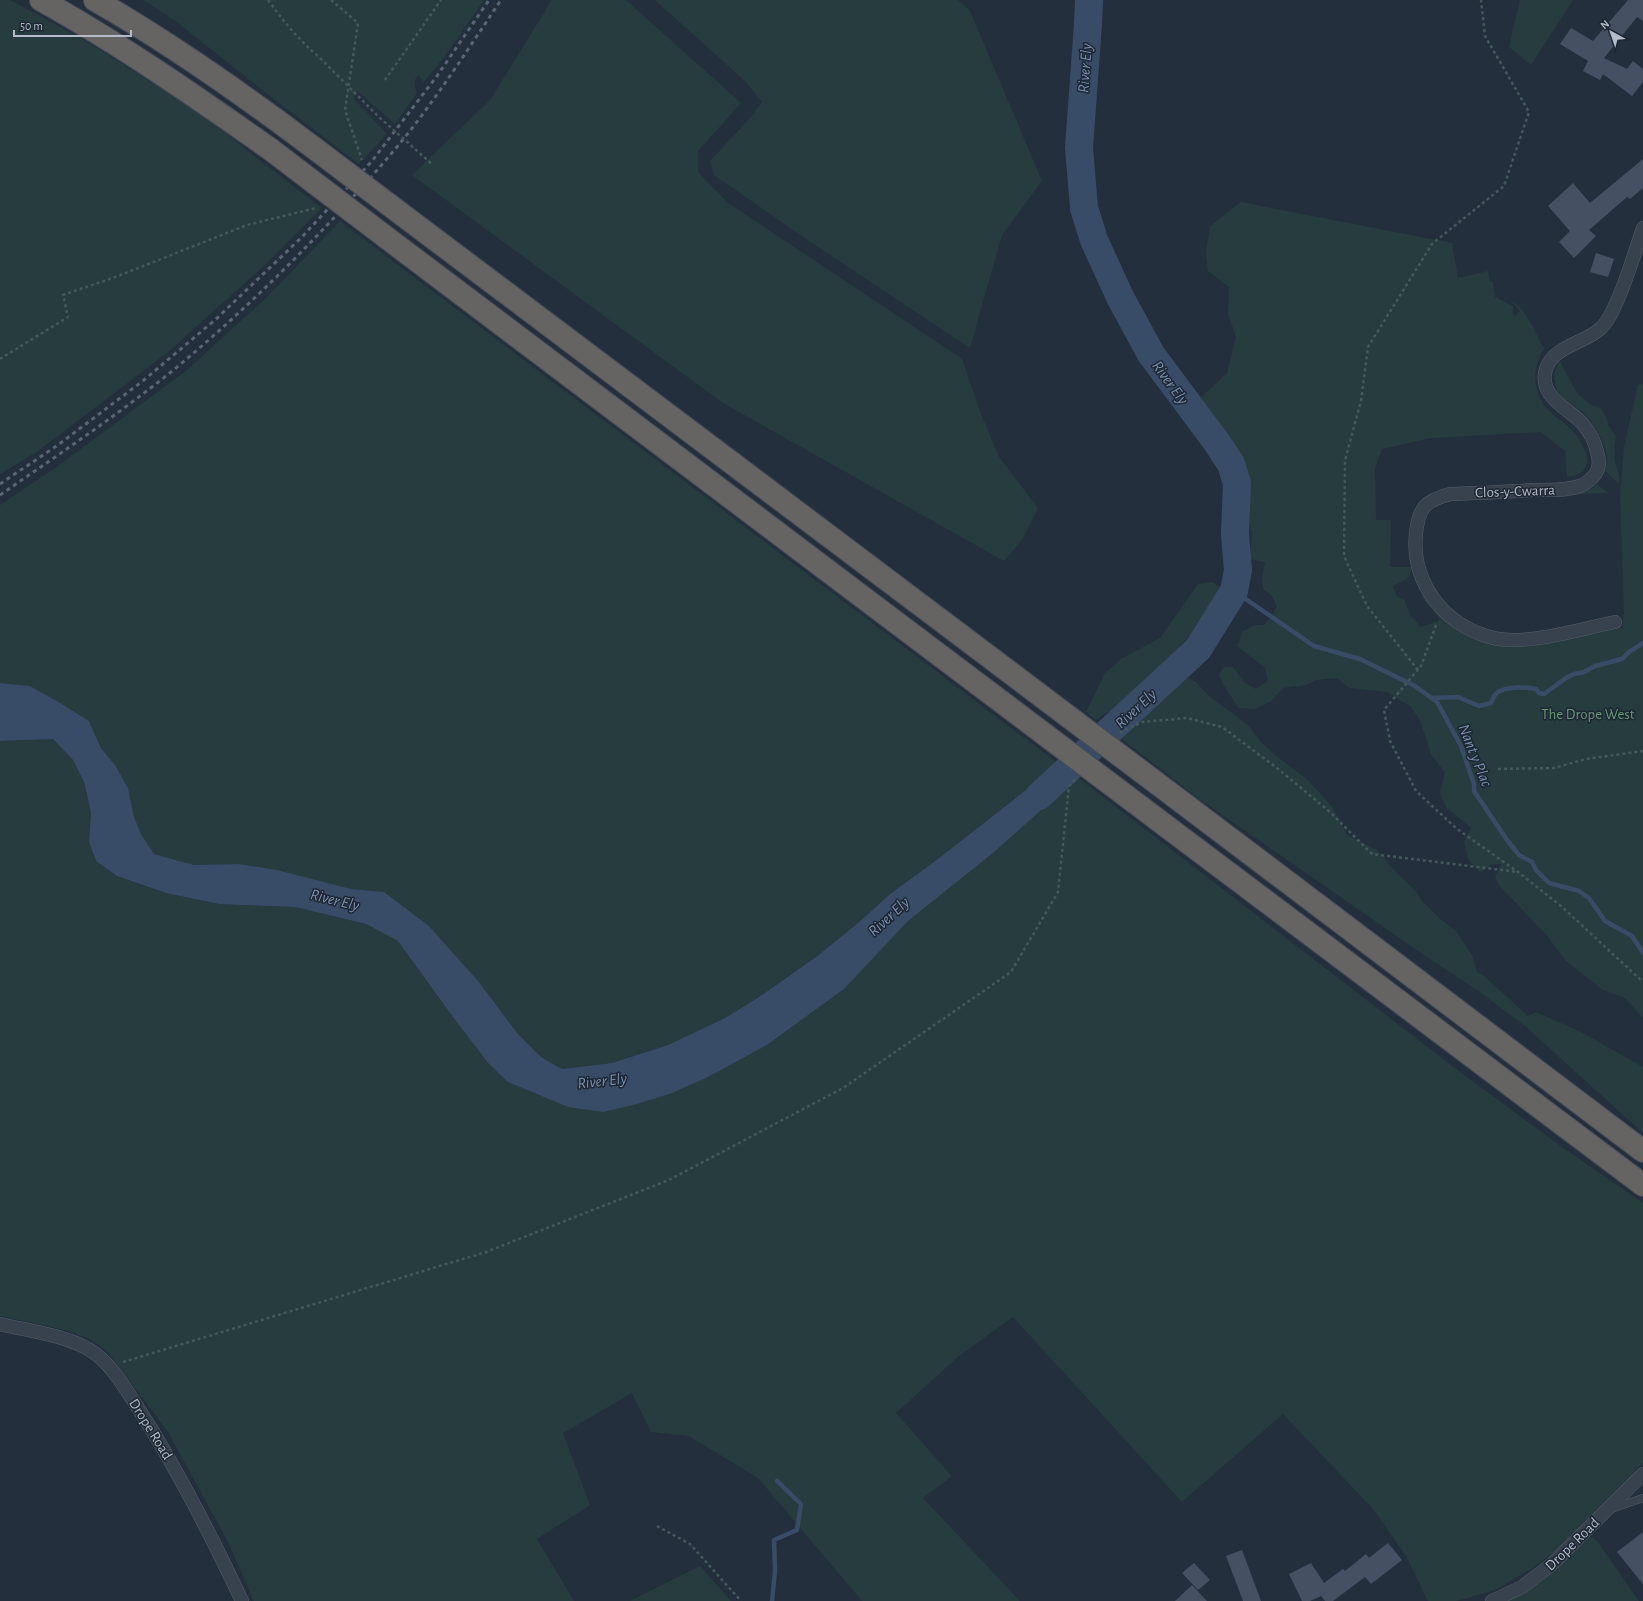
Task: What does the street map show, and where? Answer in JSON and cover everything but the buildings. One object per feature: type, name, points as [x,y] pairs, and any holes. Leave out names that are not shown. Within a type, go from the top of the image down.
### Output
[{"type":"highway","points":[[41,0],[148,65],[270,149],[1643,1185]]},
{"type":"highway","points":[[95,0],[149,33],[227,85],[310,145],[1643,1151]]},
{"type":"highway","points":[[115,0],[159,30],[227,85]]},
{"type":"street","name":"Clos-y-Cwarra","points":[[1615,622],[1529,640],[1490,638],[1469,630],[1441,608],[1429,593],[1421,579],[1417,565],[1415,540],[1418,517],[1420,513],[1428,503],[1439,497],[1450,494],[1562,489],[1581,486],[1590,480],[1596,473],[1598,456],[1596,446],[1590,433],[1582,423],[1555,401],[1548,392],[1544,377],[1550,360],[1560,351],[1596,332],[1605,324],[1614,308],[1643,228]]},
{"type":"street","name":"Drope Road","points":[[0,1324],[69,1340],[90,1350],[100,1357],[108,1366],[120,1381],[158,1439],[203,1518],[242,1601]]},
{"type":"street","name":"Drope Road","points":[[1492,1601],[1522,1587],[1552,1564],[1643,1474]]},
{"type":"lane","points":[[1605,1511],[1643,1498]]},
{"type":"path","points":[[268,0],[288,27],[304,44],[379,117],[433,165]]},
{"type":"path","points":[[331,0],[358,23],[345,110],[362,161]]},
{"type":"path","points":[[385,80],[441,0]]},
{"type":"path","points":[[1418,670],[1367,606],[1344,556],[1345,460],[1361,401],[1368,347],[1432,244],[1504,186],[1529,112],[1485,36],[1481,0]]},
{"type":"path","points":[[0,359],[68,318],[63,295],[118,276],[247,224],[323,206]]},
{"type":"path","points":[[1436,626],[1421,666],[1384,710],[1390,741],[1416,791],[1457,829],[1518,872],[1561,906],[1643,982]]},
{"type":"path","points":[[1117,736],[1123,731],[1142,722],[1163,719],[1187,718],[1222,727],[1277,768],[1330,812],[1372,854],[1518,872]]},
{"type":"path","points":[[1498,769],[1554,768],[1586,759],[1643,751]]},
{"type":"path","points":[[108,1366],[486,1252],[669,1180],[843,1088],[1010,972],[1058,892],[1069,786],[1080,775]]},
{"type":"path","points":[[657,1526],[690,1544],[741,1601]]},
{"type":"green space","points":[[0,0],[10,0],[81,38],[194,109],[322,208],[265,265],[167,353],[38,451],[0,474]]},
{"type":"green space","points":[[143,0],[484,0],[445,56],[424,82],[418,75],[416,77],[415,86],[417,93],[395,124],[357,91],[354,99],[387,134],[359,164],[262,90],[177,22]]},
{"type":"green space","points":[[552,0],[626,0],[741,103],[698,151],[698,172],[728,203],[962,359],[980,411],[999,457],[1038,508],[1022,540],[1004,561],[723,403],[412,175],[490,100]]},
{"type":"green space","points":[[655,0],[958,0],[970,11],[1042,181],[1002,235],[970,348],[809,241],[714,175],[710,161],[751,117],[762,102],[745,81]]},
{"type":"green space","points":[[1520,0],[1573,0],[1531,65],[1509,47]]},
{"type":"green space","name":"The Drope West","points":[[1241,202],[1452,243],[1458,278],[1488,271],[1490,282],[1493,282],[1495,297],[1513,306],[1513,313],[1515,316],[1520,311],[1511,301],[1521,309],[1526,315],[1544,349],[1537,363],[1535,377],[1536,384],[1540,398],[1544,405],[1572,430],[1586,452],[1587,465],[1579,474],[1567,477],[1565,451],[1541,432],[1431,438],[1382,449],[1375,468],[1376,520],[1391,520],[1390,567],[1412,567],[1408,577],[1393,586],[1397,597],[1404,599],[1410,615],[1421,627],[1440,619],[1419,594],[1425,597],[1441,616],[1456,628],[1479,641],[1492,644],[1504,646],[1530,645],[1622,628],[1624,611],[1620,496],[1624,446],[1638,385],[1643,384],[1643,1018],[1625,998],[1603,990],[1566,961],[1548,937],[1499,885],[1495,877],[1501,864],[1493,864],[1480,873],[1468,859],[1464,842],[1471,828],[1446,807],[1440,793],[1445,773],[1431,754],[1420,720],[1411,707],[1387,692],[1349,688],[1337,678],[1316,680],[1306,685],[1283,688],[1271,701],[1256,709],[1238,708],[1222,682],[1219,674],[1224,667],[1233,667],[1245,683],[1256,689],[1268,681],[1265,668],[1237,646],[1243,631],[1256,625],[1264,625],[1277,607],[1272,596],[1263,589],[1262,578],[1265,562],[1250,559],[1252,533],[1245,502],[1248,483],[1244,472],[1240,474],[1193,405],[1227,373],[1236,337],[1228,314],[1229,287],[1208,271],[1206,253],[1210,226]]},
{"type":"green space","points":[[340,221],[1059,764],[938,859],[890,894],[858,923],[816,957],[759,997],[725,1018],[668,1045],[612,1063],[562,1069],[541,1057],[518,1034],[479,982],[429,926],[384,892],[351,889],[238,864],[194,865],[154,854],[141,834],[134,817],[128,788],[115,765],[101,748],[89,721],[30,686],[0,683],[0,505],[58,466],[187,370],[268,296]]},
{"type":"green space","points":[[1560,361],[1577,393],[1591,405],[1600,408],[1608,421],[1608,425],[1616,436],[1615,462],[1619,475],[1619,484],[1605,471],[1607,460],[1606,453],[1602,440],[1595,427],[1583,412],[1565,400],[1558,391],[1554,376]]},
{"type":"green space","points":[[1597,484],[1608,493],[1578,494],[1593,488]]},
{"type":"green space","points":[[1213,582],[1222,589],[1221,601],[1181,645],[1175,657],[1119,710],[1106,713],[1096,720],[1086,712],[1105,673],[1121,659],[1160,638],[1198,584]]},
{"type":"green space","points":[[1185,676],[1196,682],[1208,695],[1248,725],[1260,741],[1275,755],[1308,780],[1333,808],[1347,835],[1377,850],[1395,871],[1416,891],[1421,900],[1439,918],[1456,931],[1472,955],[1477,973],[1482,974],[1528,1016],[1536,1012],[1581,1032],[1643,1067],[1643,1133],[1525,1026],[1477,990],[1431,960],[1198,798],[1122,739],[1129,731],[1137,711],[1159,688]]},
{"type":"green space","points":[[53,739],[73,760],[84,782],[91,813],[89,842],[96,861],[117,876],[166,893],[219,904],[295,907],[366,924],[398,941],[450,1013],[508,1082],[568,1107],[708,1077],[767,1045],[844,989],[907,921],[993,853],[1047,805],[1076,776],[1460,1072],[1562,1147],[1643,1203],[1643,1463],[1554,1552],[1531,1569],[1495,1590],[1456,1601],[1428,1601],[1406,1556],[1374,1510],[1283,1414],[1182,1502],[1013,1317],[959,1356],[896,1413],[952,1476],[923,1498],[1020,1601],[862,1601],[758,1478],[689,1436],[651,1432],[632,1393],[563,1433],[590,1505],[537,1539],[574,1601],[254,1601],[227,1540],[168,1432],[107,1351],[90,1339],[73,1333],[0,1316],[0,741]]},
{"type":"green space","points":[[1592,1537],[1597,1541],[1639,1601],[1505,1601],[1525,1593],[1558,1567],[1589,1538]]},
{"type":"green space","points":[[700,1566],[731,1601],[630,1601]]},
{"type":"water","points":[[0,683],[30,686],[89,721],[101,748],[115,765],[128,788],[134,817],[141,834],[154,854],[194,865],[238,864],[277,870],[351,889],[384,892],[429,926],[479,982],[518,1034],[541,1057],[562,1069],[612,1063],[668,1045],[725,1018],[759,997],[816,957],[858,923],[890,894],[938,859],[1059,764],[1076,776],[1047,805],[993,853],[908,921],[844,989],[767,1045],[708,1077],[672,1093],[637,1104],[603,1112],[568,1107],[508,1082],[489,1064],[398,941],[366,924],[295,907],[219,904],[166,893],[117,876],[96,861],[89,842],[91,813],[84,782],[73,760],[53,739],[0,741]]},
{"type":"waterway","name":"River Ely","points":[[1039,796],[1198,649],[1234,591],[1238,570],[1235,534],[1237,483],[1231,464],[1218,444],[1151,354],[1120,297],[1094,240],[1084,208],[1079,148],[1089,0]]},
{"type":"waterway","name":"Nant y Plac","points":[[1234,591],[1314,646],[1360,659],[1415,686],[1437,702],[1461,746],[1474,784],[1474,791],[1519,855],[1532,862],[1536,870],[1549,883],[1579,891],[1589,898],[1605,921],[1632,936],[1643,953]]},
{"type":"waterway","points":[[1433,698],[1458,697],[1479,706],[1491,703],[1497,693],[1507,689],[1532,688],[1536,689],[1539,693],[1544,694],[1574,674],[1584,672],[1595,666],[1622,659],[1629,652],[1643,643]]},
{"type":"waterway","points":[[772,1601],[775,1571],[774,1540],[797,1530],[801,1504],[777,1481]]},
{"type":"railway","points":[[0,484],[58,445],[144,380],[215,320],[302,237],[372,161],[437,76],[489,0]]},
{"type":"railway","points":[[0,495],[108,420],[171,372],[230,321],[286,268],[340,212],[406,136],[421,117],[501,0]]}]
